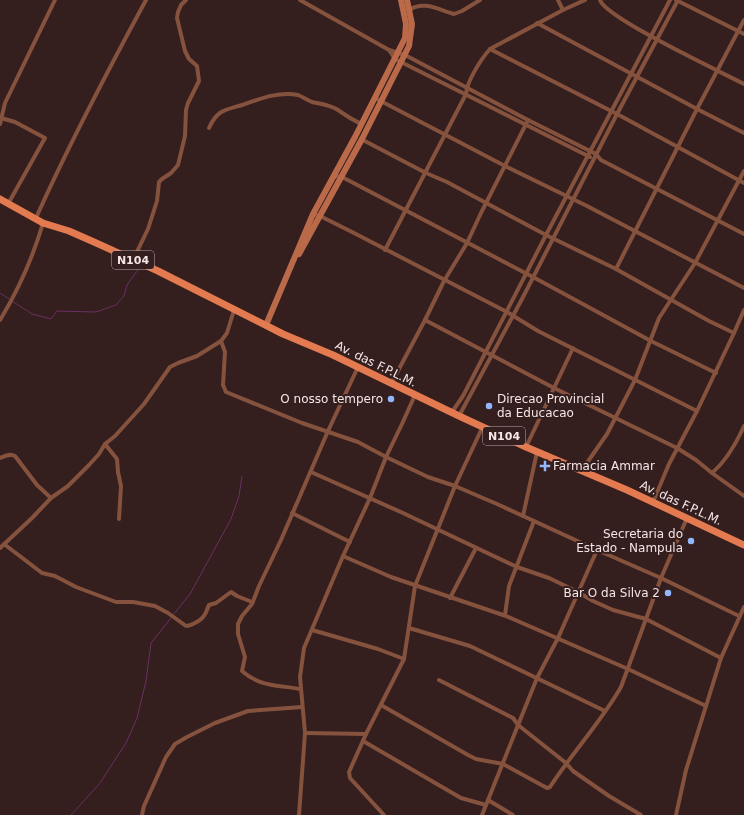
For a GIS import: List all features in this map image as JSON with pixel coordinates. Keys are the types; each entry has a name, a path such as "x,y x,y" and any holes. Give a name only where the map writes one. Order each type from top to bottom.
{"main road":[{"name":"Av. das F.P.L.M.","path":"0,199 43,223 69,231 133,260 234,310 358,367 459,416 744,544"}],"street":[{"path":"0,124 5,103 55,0"},
{"path":"36,218 52,181 103,80 146,0"},
{"path":"133,260 148,230 157,201 159,182 178,166 185,136 186,110 199,81 197,66 186,55 177,18 181,5 186,0"},
{"path":"301,0 389,50 405,55 466,87 588,156 601,160 744,234"},
{"path":"292,265 304,247 342,177 358,138 378,99 406,33 406,24 401,0"},
{"path":"266,325 313,214 334,176 358,138 362,124 402,62 410,41 412,24 407,0"},
{"path":"409,10 420,4 429,4 454,14 480,0"},
{"path":"558,0 563,10"},
{"path":"386,250 466,94 466,87 484,55 490,49 537,23 585,0"},
{"path":"600,0 607,9 657,40 744,84"},
{"path":"452,412 463,396 670,0"},
{"path":"459,416 513,316 572,199 677,0 744,34"},
{"path":"616,269 744,20"},
{"path":"537,23 744,133"},
{"path":"490,49 617,114 744,183"},
{"path":"389,50 395,59 466,94 596,154 601,160"},
{"path":"209,128 212,120 222,111 257,100 286,94 300,96 311,102 329,106 338,110 348,118 362,124"},
{"path":"378,99 505,166 635,231 744,288"},
{"path":"1,118 15,122 45,138 8,204"},
{"path":"391,384 425,320 444,280 467,243 527,122"},
{"path":"358,138 426,173 447,182 546,235 616,269 709,321 734,333"},
{"path":"582,470 604,439 616,418 635,380 659,318 695,263 744,171"},
{"path":"334,176 342,177 533,276 651,341 716,373"},
{"path":"313,214 320,216 697,411"},
{"path":"0,320 14,295 34,252 43,223"},
{"path":"0,548 51,498 68,486 89,465 99,454 105,444 115,436 144,404 170,368 178,362 197,356 221,341 227,333 234,310"},
{"path":"653,502 677,448 690,427 716,373 744,310"},
{"path":"425,320 554,388 677,448 696,460 744,496"},
{"path":"221,341 225,352 223,385 226,392 295,420 358,442 428,477 455,486 534,520 596,550 661,578 739,616"},
{"path":"526,447 573,348"},
{"path":"300,689 255,681 242,672 245,657 238,634 238,624 242,616 252,604 328,431 358,367"},
{"path":"299,815 305,733 300,677 306,643 343,556 370,498 386,457 415,395"},
{"path":"384,815 350,778 349,775 366,734 404,659 415,586 455,486 483,426"},
{"path":"712,473 729,453 744,426"},
{"path":"105,444 117,458 121,486 118,518"},
{"path":"523,516 537,452"},
{"path":"0,458 8,455 15,456 37,485 51,498"},
{"path":"311,472 438,528 517,567 549,578 613,610 646,618 721,658"},
{"path":"292,513 350,542"},
{"path":"381,705 468,756 503,764 547,788 550,787 566,763 605,712 620,687 661,578 687,518"},
{"path":"504,615 509,586 534,520"},
{"path":"4,544 42,573 55,576 76,588 116,602 133,602 155,606 168,613 187,627 204,616 209,605 216,603 231,592 252,602"},
{"path":"450,598 476,548"},
{"path":"482,815 537,678 558,638 596,550"},
{"path":"343,556 390,577 504,615 628,669 706,706"},
{"path":"676,815 686,770 721,658 744,607"},
{"path":"409,628 470,646 605,712"},
{"path":"312,630 378,649 404,659"},
{"path":"439,680 512,718 518,725 566,763 573,771 634,814 640,815"},
{"path":"142,815 144,806 166,757 175,744 215,723 248,711 302,707"},
{"path":"305,733 366,734"},
{"path":"363,741 461,798 486,805"},
{"path":"488,800 512,815"}],"waterway":[{"path":"12,301 32,314 51,319 57,311 96,312 116,305 124,296 127,285 140,267"},
{"path":"0,293 9,299"},
{"path":"173,615 190,594 231,519 239,496 242,476"},
{"path":"71,815 100,783 126,743 137,718 146,681 151,643 171,618"}],"place":[{"name":"O nosso tempero","path":"391,399"},
{"name":"Direcao Provincial da Educacao","path":"489,406"},
{"name":"Farmacia Ammar","path":"545,466"},
{"name":"Secretaria do Estado - Nampula","path":"691,541"},
{"name":"Bar O da Silva 2","path":"668,593"}]}
